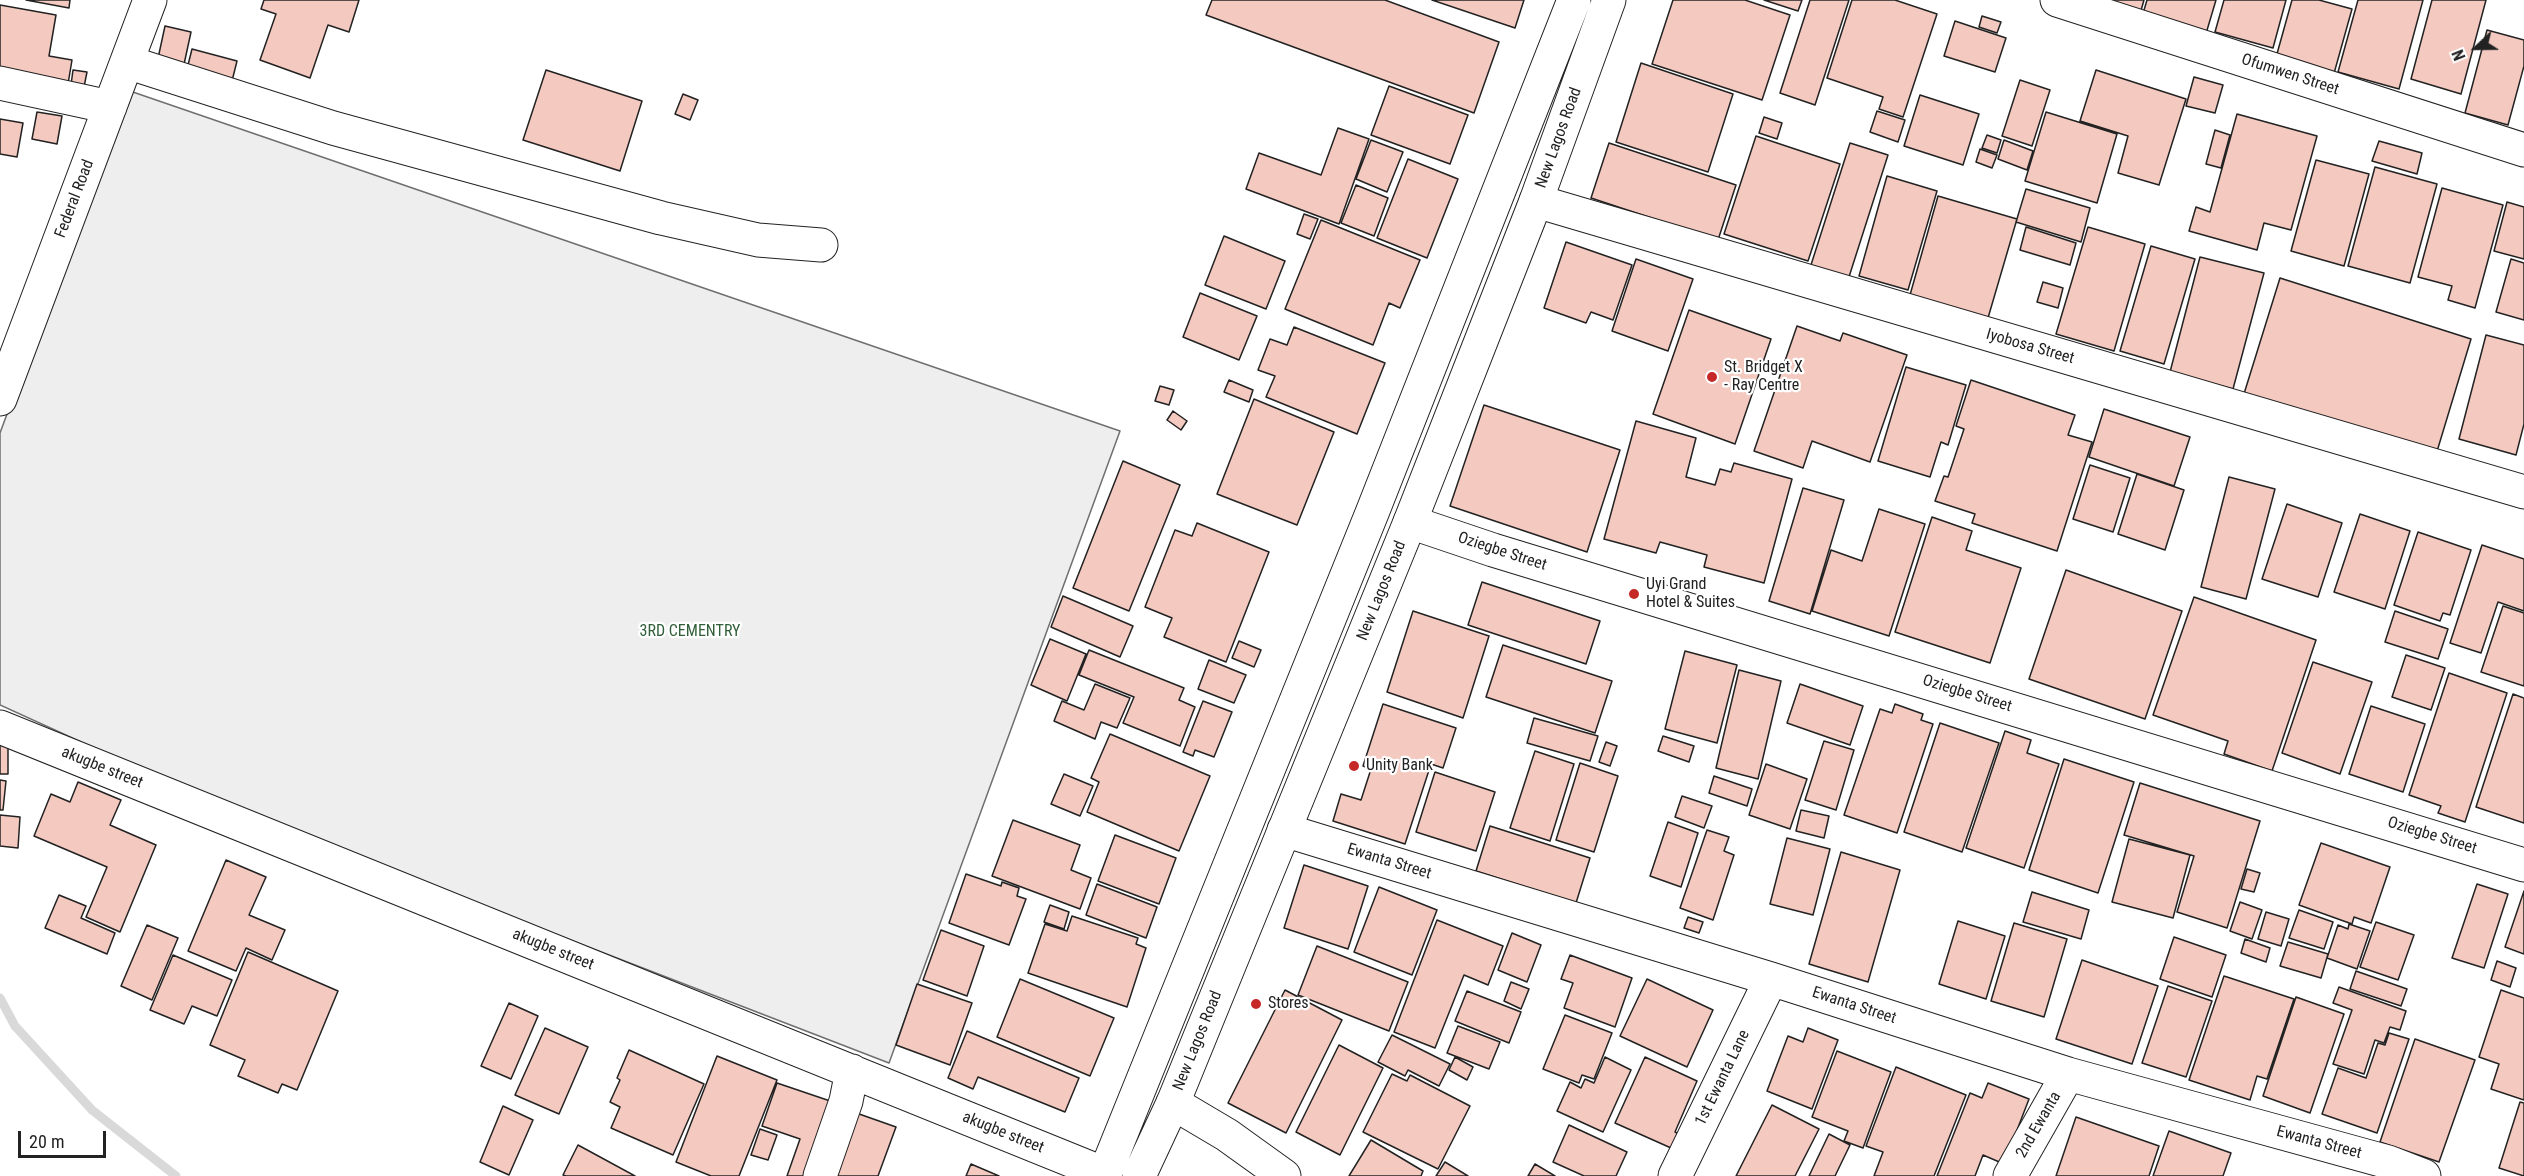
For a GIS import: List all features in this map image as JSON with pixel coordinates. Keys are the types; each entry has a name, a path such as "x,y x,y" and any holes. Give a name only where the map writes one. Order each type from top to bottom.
{"street":[{"name":"Federal Road","path":"0,399 150,0"},
{"path":"1105,1175 1372,513 1574,0"},
{"name":"New Lagos Road","path":"1139,1176 1173,1103 1410,522 1536,201 1609,0"},
{"name":"Ofumwen Street","path":"2057,0 2524,150"},
{"path":"127,62 333,128 661,218 758,240 821,245"},
{"path":"0,83 110,107"},
{"name":"Iyobosa Street","path":"1536,201 2524,492"},
{"name":"Oziegbe Street","path":"1410,522 1493,550 2524,865"},
{"name":"akugbe street","path":"0,726 1105,1175"},
{"name":"Ewanta Street","path":"1284,830 1771,979 2068,1074 2384,1169 2424,1176"},
{"name":"1st Ewanta Lane","path":"1675,1176 1771,979"},
{"path":"820,1176 846,1101 852,1071"},
{"name":"2nd Ewanta","path":"2010,1176 2068,1074"},
{"path":"1173,1103 1227,1135 1284,1176"}],"green space":[{"name":"3RD CEMENTRY","path":"127,90 1120,431 889,1063 215,803 0,705 0,433"}],"building":[{"path":"26,0 70,0 69,8"},
{"path":"264,0 359,0 349,32 328,25 310,78 260,60 276,14 261,9"},
{"path":"1212,0 1385,0 1499,42 1474,113 1206,15"},
{"path":"1432,0 1524,0 1515,28"},
{"path":"1673,0 1745,0 1790,15 1762,100 1652,64"},
{"path":"1764,0 1802,0 1798,11"},
{"path":"1810,0 1849,0 1815,105 1780,93"},
{"path":"1852,0 1895,0 1937,14 1903,117 1879,109 1883,97 1827,78"},
{"path":"2102,0 2144,0 2140,14"},
{"path":"2147,0 2216,0 2205,37 2142,17"},
{"path":"2224,0 2286,0 2273,48 2215,32"},
{"path":"2292,0 2319,0 2352,9 2333,77 2275,61"},
{"path":"2358,0 2423,0 2399,89 2338,72"},
{"path":"2432,0 2486,0 2461,94 2411,79"},
{"path":"0,5 56,15 49,56 72,60 68,84 0,72"},
{"path":"1982,16 2001,22 1997,33 1979,27"},
{"path":"1955,21 2006,38 1995,72 1944,56"},
{"path":"165,26 191,32 183,69 157,63"},
{"path":"2487,30 2524,40 2524,66 2508,125 2465,113"},
{"path":"192,49 237,61 231,85 186,73"},
{"path":"1641,63 1733,94 1708,172 1616,142"},
{"path":"73,70 87,72 84,87 71,85"},
{"path":"546,70 642,101 620,171 523,140"},
{"path":"2096,70 2186,99 2159,185 2118,173 2128,136 2080,121"},
{"path":"2194,77 2223,85 2215,113 2186,106"},
{"path":"2020,80 2050,90 2032,146 2002,136"},
{"path":"1389,86 1468,115 1450,164 1371,135"},
{"path":"683,94 698,100 690,120 675,114"},
{"path":"1920,95 1979,114 1963,165 1904,146"},
{"path":"1877,111 1905,120 1898,142 1870,132"},
{"path":"37,112 62,116 57,144 32,139"},
{"path":"2046,112 2117,134 2097,203 2025,181"},
{"path":"2237,114 2317,136 2291,230 2264,223 2257,250 2189,231 2196,207 2210,212"},
{"path":"1764,117 1782,123 1777,139 1759,133"},
{"path":"0,119 23,123 17,157 0,154"},
{"path":"1338,128 1369,139 1339,224 1246,189 1259,153 1321,175"},
{"path":"2215,130 2230,135 2221,168 2206,164"},
{"path":"1987,135 2001,140 1997,153 1982,148"},
{"path":"1756,136 1840,164 1808,261 1724,234"},
{"path":"1371,140 1403,152 1387,192 1356,179"},
{"path":"2004,140 2033,151 2027,170 1998,159"},
{"path":"2379,141 2422,153 2417,174 2372,161"},
{"path":"1609,143 1736,185 1718,240 1591,198"},
{"path":"1850,143 1888,155 1848,280 1810,268"},
{"path":"1980,149 1997,155 1992,168 1976,162"},
{"path":"1408,159 1458,179 1427,258 1377,238"},
{"path":"2316,160 2369,174 2344,266 2291,251"},
{"path":"2375,167 2437,184 2410,283 2348,266"},
{"path":"1887,176 1937,191 1908,290 1859,276"},
{"path":"1356,185 1388,198 1374,236 1341,223"},
{"path":"2442,188 2503,205 2475,308 2448,300 2452,286 2418,277"},
{"path":"2026,189 2090,208 2081,242 2016,222"},
{"path":"1938,196 2017,219 1988,318 1910,295"},
{"path":"2507,202 2524,207 2524,259 2494,251"},
{"path":"1304,214 1318,219 1310,239 1297,234"},
{"path":"1321,220 1420,260 1400,308 1389,303 1373,345 1285,309"},
{"path":"2026,227 2076,243 2070,265 2020,250"},
{"path":"2088,227 2145,244 2114,351 2056,334"},
{"path":"1224,236 1285,261 1266,309 1205,285"},
{"path":"1566,242 1632,265 1613,320 1591,312 1586,323 1544,308"},
{"path":"2151,246 2195,259 2164,364 2120,351"},
{"path":"2200,257 2264,273 2233,389 2170,372"},
{"path":"1636,259 1693,279 1668,351 1612,331"},
{"path":"2511,259 2524,263 2524,320 2496,312"},
{"path":"2280,278 2471,339 2435,458 2243,397"},
{"path":"2043,282 2063,288 2058,308 2037,302"},
{"path":"1200,293 1257,316 1239,360 1183,337"},
{"name":"St. Bridget X - Ray Centre","path":"1689,310 1771,339 1735,444 1653,414"},
{"path":"1797,326 1840,341 1843,333 1907,355 1870,462 1812,441 1803,468 1754,451"},
{"path":"1294,327 1385,363 1357,434 1266,397 1275,376 1258,370 1270,339 1287,345"},
{"path":"2486,335 2524,345 2524,424 2516,455 2459,439"},
{"path":"1906,367 1966,385 1948,445 1941,442 1930,477 1878,461"},
{"path":"1229,380 1253,390 1249,402 1224,392"},
{"path":"1971,380 2075,415 2068,435 2092,442 2057,551 1972,523 1975,514 1935,501 1944,476 1948,477 1964,429 1956,426"},
{"path":"1160,386 1174,390 1169,405 1155,401"},
{"path":"1254,399 1334,432 1297,525 1217,494"},
{"path":"1484,405 1620,450 1587,552 1450,506"},
{"path":"2104,409 2190,437 2174,486 2089,457"},
{"path":"1173,411 1187,421 1181,430 1167,420"},
{"path":"1636,421 1696,438 1686,477 1715,485 1720,469 1731,472 1734,463 1792,479 1764,583 1704,567 1707,555 1660,542 1656,553 1604,539"},
{"path":"1123,461 1180,485 1129,611 1073,588"},
{"path":"2090,465 2130,478 2113,532 2073,519"},
{"path":"2137,474 2184,490 2165,550 2118,534"},
{"path":"2229,477 2275,489 2246,599 2201,587"},
{"path":"1803,488 1844,500 1810,614 1769,601"},
{"path":"2287,504 2342,523 2318,597 2262,579"},
{"path":"1879,509 1925,524 1889,636 1812,611 1831,550 1862,561"},
{"path":"2360,514 2410,531 2385,609 2334,592"},
{"path":"1932,517 1972,531 1966,550 2021,568 1990,663 1895,632"},
{"path":"1197,523 1269,552 1226,662 1164,637 1172,618 1145,607 1175,530 1192,536"},
{"path":"2418,532 2471,550 2450,615 2443,613 2440,621 2394,605"},
{"path":"2482,545 2524,559 2524,611 2498,602 2481,653 2450,643"},
{"path":"2066,570 2182,611 2145,719 2029,679"},
{"path":"1482,582 1600,621 1586,664 1468,625"},
{"path":"1063,596 1133,626 1120,657 1051,627"},
{"path":"2194,597 2316,640 2272,771 2224,754 2228,741 2153,715"},
{"path":"2503,606 2524,613 2524,686 2481,672"},
{"path":"1413,611 1489,636 1463,718 1387,692"},
{"path":"2395,611 2448,629 2438,659 2385,642"},
{"path":"1050,639 1086,654 1067,701 1031,685"},
{"path":"1239,641 1261,650 1254,667 1232,658"},
{"path":"1503,645 1612,681 1595,733 1486,697"},
{"path":"1089,650 1184,688 1179,700 1195,707 1180,746 1123,723 1134,697 1079,675"},
{"path":"1685,651 1737,665 1717,743 1665,729"},
{"path":"2406,655 2445,668 2431,710 2392,697"},
{"path":"1209,660 1246,675 1234,703 1198,689"},
{"path":"2313,662 2372,682 2340,774 2282,753"},
{"path":"1739,670 1781,681 1758,779 1716,768"},
{"path":"2449,673 2507,693 2465,822 2438,813 2441,806 2409,795"},
{"path":"1095,684 1130,698 1117,728 1101,722 1095,739 1054,721 1062,701 1084,710"},
{"path":"1800,684 1863,706 1850,745 1787,723"},
{"path":"2513,694 2524,698 2524,823 2476,807"},
{"path":"1203,701 1232,712 1214,757 1195,750 1193,756 1183,752"},
{"path":"1383,704 1456,728 1443,768 1431,764 1405,844 1333,821 1341,794 1361,800 1371,769 1363,766"},
{"path":"1895,704 1923,714 1921,720 1933,724 1897,833 1844,815 1880,709 1892,713"},
{"path":"2371,706 2425,724 2403,792 2349,774"},
{"path":"1534,718 1598,736 1590,761 1527,743"},
{"path":"1940,723 1999,743 1962,852 1904,832"},
{"path":"2005,731 2031,740 2027,753 2059,764 2024,868 1966,848"},
{"path":"1110,734 1210,776 1179,851 1087,812 1099,782 1091,778"},
{"path":"1663,736 1694,746 1689,762 1658,751"},
{"path":"1824,741 1854,750 1836,810 1805,800"},
{"path":"1606,742 1617,746 1610,766 1599,762"},
{"path":"0,744 8,744 8,774 0,774"},
{"path":"1535,751 1574,764 1550,841 1510,828"},
{"path":"2064,759 2134,782 2098,893 2029,870"},
{"path":"1580,763 1618,776 1594,852 1556,840"},
{"path":"1766,764 1807,779 1790,829 1749,815"},
{"path":"1435,772 1495,792 1476,851 1416,832"},
{"path":"1064,774 1093,786 1080,816 1051,804"},
{"path":"1714,776 1752,789 1747,806 1709,793"},
{"path":"0,780 6,781 3,810 0,810"},
{"path":"78,782 121,800 110,825 156,845 120,932 86,917 107,867 34,836 51,794 70,802"},
{"path":"2140,783 2260,821 2227,928 2177,912 2194,856 2124,835"},
{"path":"1682,796 1712,806 1704,828 1675,817"},
{"path":"1801,810 1829,816 1824,838 1796,831"},
{"path":"0,815 20,817 18,848 0,846"},
{"path":"1013,820 1080,845 1071,870 1091,878 1080,909 992,876"},
{"path":"1668,822 1698,833 1681,887 1650,876"},
{"path":"1490,826 1590,858 1576,903 1476,871"},
{"path":"1707,830 1729,837 1724,851 1734,855 1713,920 1680,908"},
{"path":"1115,835 1176,858 1159,904 1098,881"},
{"path":"1787,838 1830,849 1813,915 1770,904"},
{"path":"2129,839 2190,855 2173,918 2112,902"},
{"path":"2321,843 2390,867 2371,923 2354,917 2352,924 2299,905"},
{"path":"1841,852 1900,870 1868,982 1809,964"},
{"path":"226,860 266,877 249,915 285,930 272,960 246,948 236,971 188,951"},
{"path":"1304,865 1368,886 1348,949 1284,928"},
{"path":"2247,869 2260,873 2254,892 2241,889"},
{"path":"966,874 1001,886 1002,882 1019,888 1017,896 1026,899 1009,945 949,923"},
{"path":"1097,884 1157,907 1146,938 1086,915"},
{"path":"2477,884 2508,894 2484,968 2452,958"},
{"path":"1379,887 1437,910 1412,975 1354,952"},
{"path":"2524,891 2524,954 2505,947"},
{"path":"2032,892 2089,910 2081,939 2023,922"},
{"path":"59,895 86,906 81,918 115,933 107,954 45,928"},
{"path":"2240,902 2262,910 2252,939 2230,931"},
{"path":"1050,905 1069,912 1064,929 1044,922"},
{"path":"2299,910 2333,922 2324,949 2289,938"},
{"path":"2266,912 2289,919 2281,946 2258,939"},
{"path":"1072,916 1138,938 1136,944 1146,948 1127,1007 1028,973 1045,924 1067,931"},
{"path":"1688,917 1703,922 1699,933 1684,928"},
{"path":"1437,920 1503,946 1488,985 1464,975 1435,1048 1394,1032"},
{"path":"1958,921 2005,936 1986,999 1939,984"},
{"path":"2376,922 2414,935 2398,980 2360,967"},
{"path":"2014,923 2067,939 2044,1017 1991,1001"},
{"path":"2349,924 2370,931 2357,969 2327,958 2338,925 2348,929"},
{"path":"147,925 178,938 152,1000 121,986"},
{"path":"941,930 984,946 967,996 923,980"},
{"path":"1512,933 1541,945 1527,982 1498,970"},
{"path":"2174,937 2226,955 2212,997 2160,979"},
{"path":"2245,939 2270,948 2266,962 2241,953"},
{"path":"2288,942 2328,954 2321,978 2280,966"},
{"path":"1317,946 1408,982 1389,1031 1298,995"},
{"path":"248,952 338,991 297,1090 282,1084 278,1093 238,1076 245,1060 210,1045"},
{"path":"173,955 232,980 217,1016 192,1006 184,1024 150,1010"},
{"path":"1570,955 1632,978 1615,1027 1564,1008 1573,983 1561,979"},
{"path":"2082,960 2158,986 2132,1064 2056,1039"},
{"path":"2497,961 2516,968 2510,987 2491,980"},
{"path":"2356,971 2407,989 2401,1006 2350,989"},
{"path":"2224,976 2294,999 2267,1079 2257,1076 2250,1100 2189,1080"},
{"path":"1020,979 1114,1018 1090,1076 997,1037"},
{"path":"1647,979 1713,1010 1687,1067 1620,1036"},
{"path":"1511,982 1529,989 1521,1009 1504,1001"},
{"path":"917,984 972,1003 950,1065 896,1045"},
{"path":"2168,986 2212,1001 2186,1077 2142,1063"},
{"path":"2339,987 2406,1011 2400,1030 2390,1027 2384,1043 2375,1040 2364,1074 2333,1064 2352,1010 2333,1003"},
{"path":"1285,990 1342,1020 1286,1133 1228,1103"},
{"path":"2501,990 2524,998 2524,1100 2491,1089 2499,1064 2479,1057"},
{"path":"1467,991 1521,1012 1509,1043 1455,1021"},
{"path":"2296,997 2344,1014 2310,1113 2263,1096"},
{"path":"509,1003 538,1016 511,1079 481,1066"},
{"path":"1565,1015 1612,1033 1594,1079 1582,1075 1579,1083 1543,1069"},
{"path":"1458,1026 1500,1042 1489,1069 1447,1053"},
{"path":"545,1028 588,1047 559,1114 515,1095"},
{"path":"1808,1028 1838,1040 1812,1109 1767,1091 1788,1036 1803,1042"},
{"path":"967,1031 1079,1078 1065,1112 978,1077 973,1089 948,1078"},
{"path":"2389,1033 2409,1039 2377,1133 2322,1114 2338,1068 2366,1078 2378,1043 2385,1045"},
{"path":"1392,1035 1450,1064 1439,1086 1408,1070 1405,1076 1378,1062"},
{"path":"2415,1039 2475,1060 2439,1162 2380,1142"},
{"path":"1339,1045 1383,1068 1340,1155 1296,1132"},
{"path":"629,1050 704,1084 673,1155 611,1128 620,1107 610,1102 620,1080 617,1078"},
{"path":"1837,1051 1891,1072 1863,1148 1844,1141 1848,1131 1812,1117"},
{"path":"717,1056 777,1080 739,1176 711,1176 676,1162"},
{"path":"1455,1057 1473,1067 1467,1080 1449,1070"},
{"path":"1605,1057 1631,1070 1603,1132 1557,1111 1570,1082 1581,1088 1585,1079 1594,1083"},
{"path":"1645,1057 1697,1081 1675,1132 1686,1137 1680,1152 1615,1123"},
{"path":"1896,1067 1966,1095 1934,1176 1874,1176 1883,1152 1866,1146"},
{"path":"1392,1074 1407,1081 1410,1075 1470,1106 1438,1169 1363,1132"},
{"path":"777,1083 842,1105 817,1176 787,1176 800,1139 762,1126"},
{"path":"1988,1083 2029,1099 2004,1164 1983,1155 1975,1176 1937,1176 1970,1093 1982,1098"},
{"path":"2520,1102 2524,1103 2524,1176 2499,1168"},
{"path":"1772,1105 1819,1129 1795,1176 1736,1176"},
{"path":"503,1106 533,1120 509,1175 480,1162"},
{"path":"845,1109 896,1127 878,1176 821,1176"},
{"path":"2076,1117 2159,1146 2149,1176 2056,1176"},
{"path":"1569,1125 1627,1152 1616,1176 1584,1176 1553,1162"},
{"path":"760,1129 777,1135 768,1160 751,1155"},
{"path":"2169,1131 2231,1153 2223,1176 2153,1176"},
{"path":"1829,1134 1850,1145 1835,1176 1809,1176"},
{"path":"1371,1140 1423,1171 1421,1176 1349,1176"},
{"path":"578,1145 635,1176 563,1175"},
{"path":"1445,1162 1468,1176 1436,1176"},
{"path":"971,1164 999,1176 966,1176"},
{"path":"1535,1164 1555,1176 1528,1176"}],"waterway":[{"path":"0,998 15,1026 92,1110 176,1176"}],"place":[{"name":"St. Bridget X - Ray Centre","path":"1712,377"},
{"name":"Uyi Grand Hotel & Suites","path":"1634,594"},
{"name":"Unity Bank","path":"1354,766"},
{"name":"Stores","path":"1256,1004"}]}
